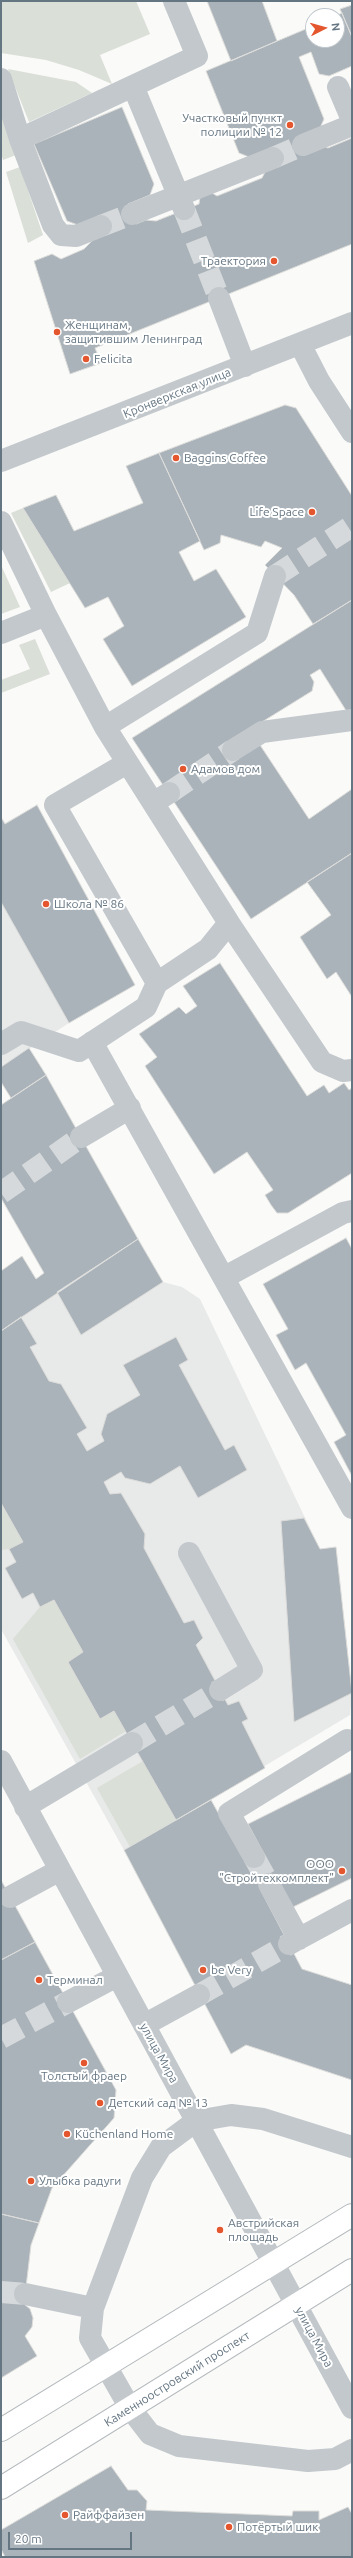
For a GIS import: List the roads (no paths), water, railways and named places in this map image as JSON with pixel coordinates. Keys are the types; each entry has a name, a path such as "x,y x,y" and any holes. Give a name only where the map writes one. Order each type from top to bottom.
{"main road":[{"path":"1,2430 352,2215"},
{"name":"Каменноостровский проспект","path":"1,2488 352,2270"}],"street":[{"path":"20,139 197,56 174,1"},
{"path":"1,79 20,139 53,226 61,235 76,236 101,226"},
{"path":"132,86 181,202"},
{"path":"338,87 352,120"},
{"path":"303,145 352,125"},
{"path":"132,214 181,202 272,158"},
{"path":"219,298 245,366"},
{"name":"Кронверкская улица","path":"1,461 352,323"},
{"path":"300,344 319,381 352,432"},
{"path":"1,522 46,615 105,727 127,763 161,798 229,923 322,1062 343,1071 352,1070"},
{"path":"105,727 257,633 275,576"},
{"path":"1,633 46,615"},
{"path":"233,750 262,732 352,720"},
{"path":"127,763 55,805 157,983"},
{"path":"1,1044 21,1032 79,1051 146,1007 157,983 208,949 229,923"},
{"path":"92,1042 225,1277 352,1508"},
{"path":"81,1137 130,1108"},
{"path":"225,1277 342,1213 352,1211"},
{"path":"189,1553 252,1670 220,1690"},
{"path":"254,1857 229,1813 346,1740"},
{"path":"25,1807 132,1743"},
{"name":"улица Мира","path":"1,1761 352,2408"},
{"path":"10,1896 60,1870"},
{"path":"269,1884 294,1942 352,1910"},
{"path":"68,2002 117,1976"},
{"path":"144,2026 199,1995"},
{"path":"352,2147 263,2119 230,2115 196,2121 161,2147 142,2178 93,2308 90,2338 105,2367 130,2408 150,2434 179,2446 308,2461 335,2459 352,2450"},
{"path":"25,2294 93,2308"}],"tunnel":[{"path":"273,158 303,145"},
{"path":"184,209 219,298"},
{"path":"101,226 132,214"},
{"path":"275,576 352,526"},
{"path":"169,793 233,750"},
{"path":"1,1193 81,1137"},
{"path":"132,1743 220,1690"},
{"path":"254,1857 269,1884"},
{"path":"199,1995 289,1944"},
{"path":"1,2038 68,2002"},
{"path":"1,2292 25,2294"}],"place":[{"name":"Участковый пункт полиции № 12","path":"290,125"},
{"name":"Траектория","path":"274,261"},
{"name":"Женщинам, защитившим Ленинград","path":"57,332"},
{"name":"Felicita","path":"86,359"},
{"name":"Baggins Coffee","path":"176,458"},
{"name":"Life Space","path":"312,512"},
{"name":"Адамов дом","path":"183,769"},
{"name":"Школа № 86","path":"46,904"},
{"name":"ООО \"Стройтехкомплект\"","path":"342,1871"},
{"name":"be Very","path":"203,1970"},
{"name":"Терминал","path":"39,1980"},
{"name":"Толстый фраер","path":"84,2063"},
{"name":"Детский сад № 13","path":"100,2103"},
{"name":"Küchenland Home","path":"67,2134"},
{"name":"Улыбка радуги","path":"31,2181"},
{"name":"Австрийская площадь","path":"220,2230"},
{"name":"Райффайзен","path":"65,2515"},
{"name":"Потёртый шик","path":"229,2527"}]}
